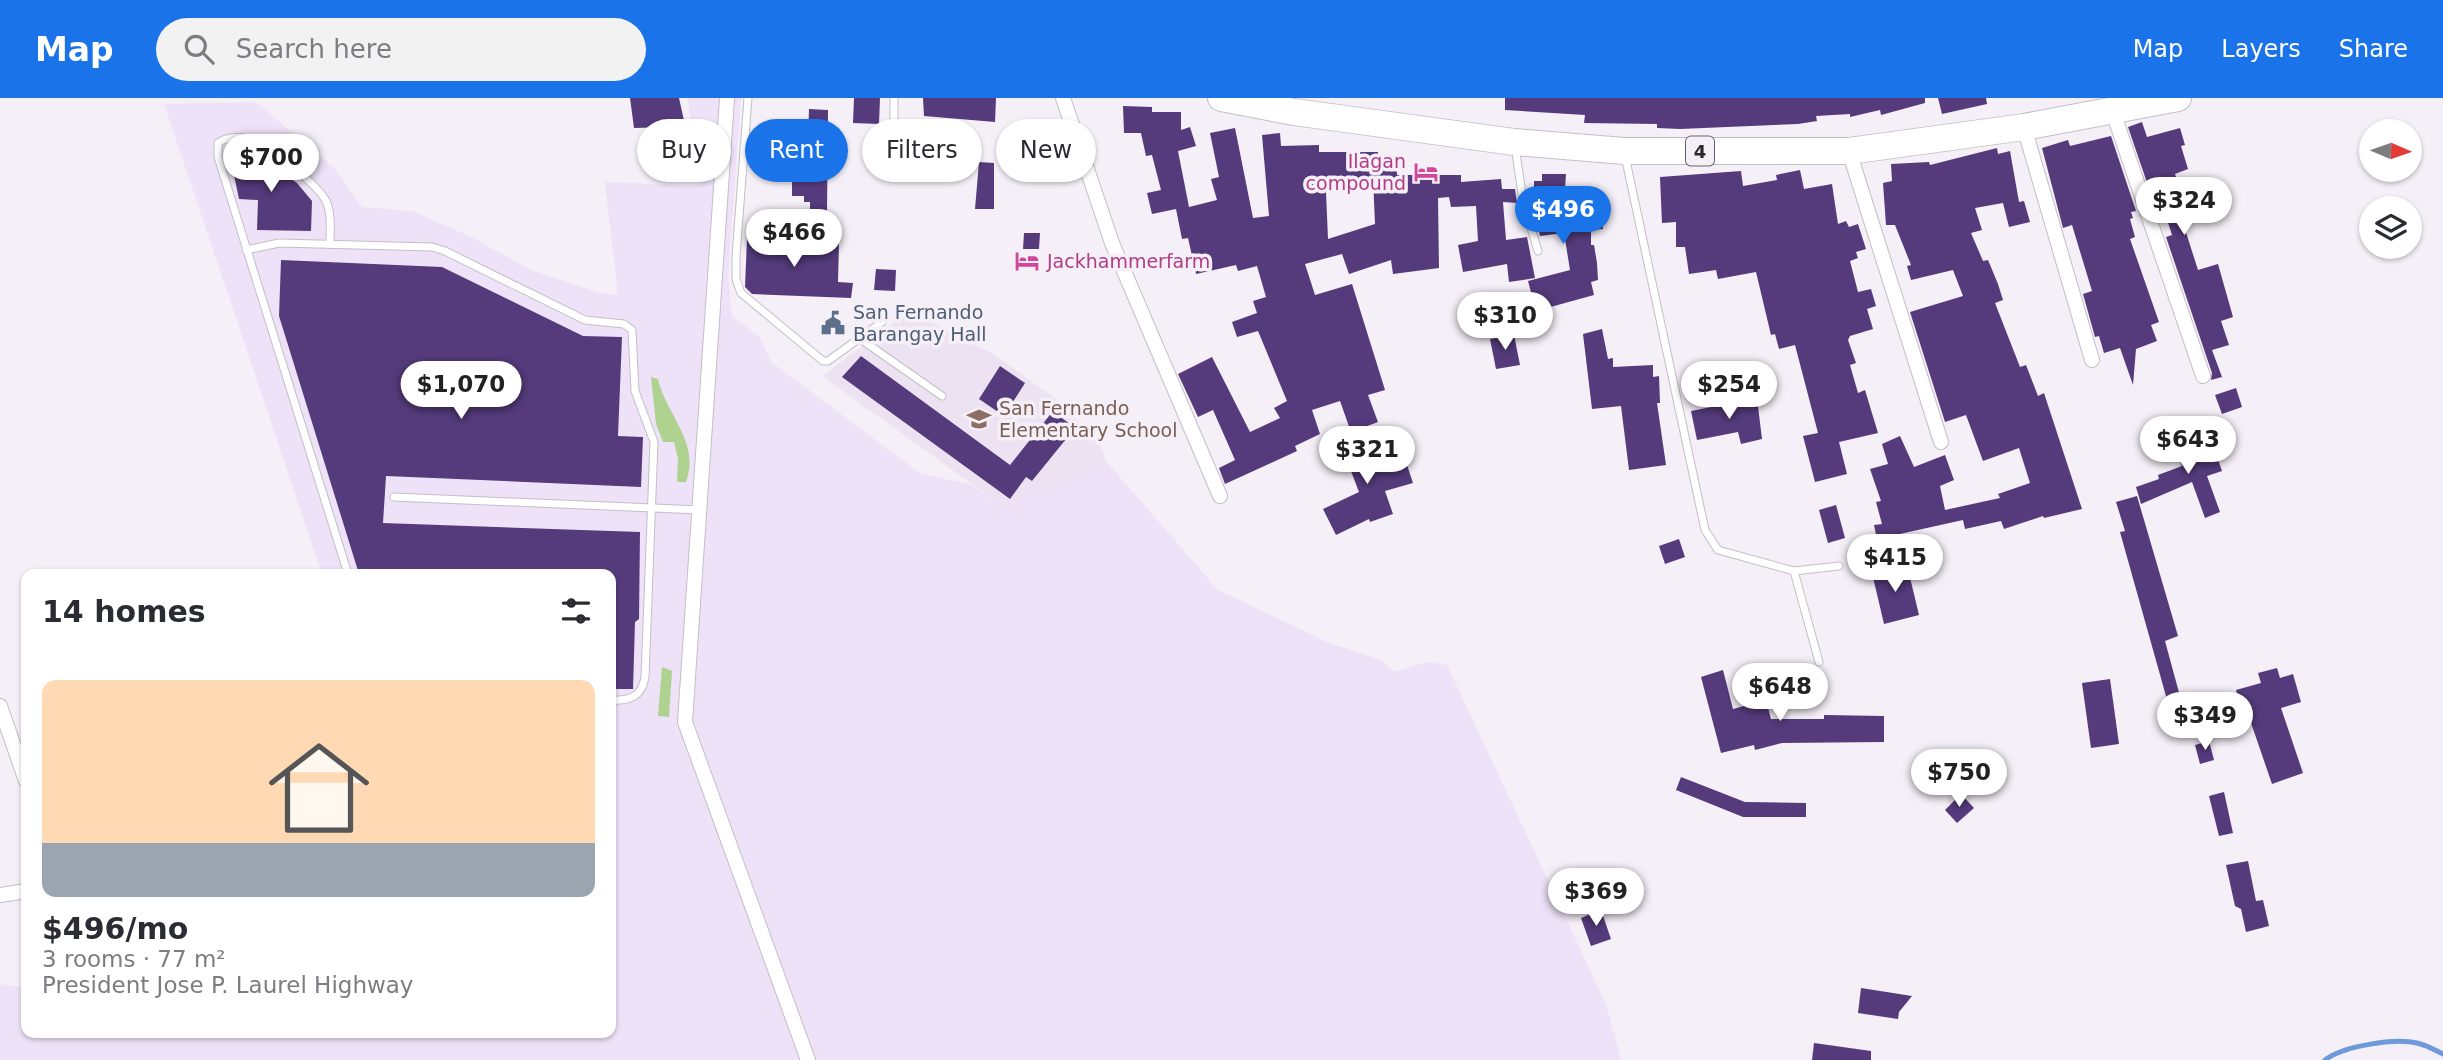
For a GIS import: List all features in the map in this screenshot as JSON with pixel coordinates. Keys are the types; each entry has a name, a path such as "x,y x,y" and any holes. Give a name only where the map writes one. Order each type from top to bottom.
{"highway":[{"name":"4","path":"1221,98 1294,112 1514,142 1624,151 1849,151 2024,127 2178,98"}],"street":[{"path":"727,98 686,727 808,1060"},
{"path":"1063,98 1112,243 1220,496"},
{"path":"2113,112 2203,376"},
{"path":"2024,127 2092,360"},
{"path":"1849,151 1941,442"},
{"path":"0,706 21,767"},
{"path":"0,895 21,892"}],"lane":[{"path":"748,98 736,256 737,286 745,299 823,361 828,361 882,322"},
{"path":"894,98 894,119"},
{"path":"330,244 330,215 319,190 257,142 226,139 218,143 218,157 246,250 346,569"},
{"path":"1514,142 1523,201 1538,251"},
{"path":"1624,151 1705,530 1718,550 1794,572 1839,566"},
{"path":"246,250 279,243 438,248 585,320 629,326 635,340 635,391 654,442 652,508 644,684 639,694 631,699 616,700"},
{"path":"859,338 942,396"},
{"path":"394,497 700,510"},
{"path":"1794,572 1819,662"}],"shaded area":[{"path":"688,98 741,98 728,276 732,316 760,337 771,362 921,474 970,484 1004,507 1106,461 1218,590 1329,643 1382,660 1393,672 1427,662 1447,665 1606,1004 1621,1060 0,1060 0,984 21,987 21,1038 616,1038 616,569 320,569 164,104 256,102 335,169 362,207 412,211 471,237 533,271 597,292 618,295 605,182 699,186 698,182 731,182 731,119 691,119"},
{"name":"San Fernando Elementary School","path":"907,313 925,319 995,355 1053,397 1099,441 1106,461 1004,507 822,376"}],"green space":[{"path":"651,377 658,379 686,441 689,468 686,482 677,482 678,459 674,442 663,442 656,424"},
{"path":"662,667 672,671 669,717 658,716"}],"building":[{"path":"630,98 679,98 684,119 637,119 637,128 634,128"},
{"path":"854,98 880,98 879,119 862,119 862,123 853,123"},
{"path":"923,98 996,98 995,122 924,116"},
{"path":"1505,98 1925,98 1925,103 1881,115 1880,110 1850,117 1850,114 1816,116 1817,121 1798,124 1680,129 1657,128 1657,124 1584,123 1585,115 1505,110"},
{"path":"1938,98 1986,98 1987,104 1942,114"},
{"path":"1123,106 1152,107 1152,112 1181,112 1181,130 1190,127 1196,146 1178,151 1189,207 1217,200 1211,179 1219,177 1210,133 1235,128 1253,218 1269,216 1262,135 1280,133 1281,146 1319,145 1319,152 1378,152 1378,159 1397,159 1397,175 1461,175 1461,182 1501,179 1502,189 1515,189 1517,203 1503,202 1506,240 1527,237 1535,278 1509,282 1507,264 1463,272 1458,245 1478,241 1476,206 1451,207 1449,197 1438,198 1439,268 1393,274 1391,260 1349,274 1342,254 1305,264 1315,295 1352,284 1385,390 1368,395 1378,422 1351,432 1340,401 1312,410 1320,434 1295,446 1297,451 1225,484 1219,468 1235,460 1213,410 1198,417 1178,374 1212,357 1250,432 1280,418 1274,408 1287,401 1258,331 1237,337 1232,322 1257,313 1253,301 1266,297 1257,266 1238,271 1236,265 1196,274 1188,238 1182,239 1176,209 1152,214 1147,193 1161,190 1152,155 1146,156 1141,133 1124,133","holes":["1373,178 1375,224 1328,239 1326,192 1345,192 1345,179"]},
{"path":"809,109 828,110 828,119 809,119"},
{"path":"2142,122 2147,137 2180,128 2185,145 2181,146 2188,169 2175,174 2190,220 2183,223 2198,270 2218,264 2233,317 2221,321 2229,345 2212,350 2222,377 2211,380 2212,373 2166,237 2172,235 2162,204 2155,206 2128,127"},
{"path":"2111,136 2136,211 2131,212 2135,237 2130,239 2159,322 2151,325 2157,341 2136,349 2133,385 2120,348 2104,353 2099,336 2095,337 2083,294 2092,291 2072,225 2063,228 2042,148 2068,140 2070,146"},
{"path":"1997,148 1998,154 2010,151 2019,202 2024,201 2030,222 2009,227 2003,203 1975,208 1982,230 1971,233 1983,261 1988,260 1998,284 2003,300 1995,303 2020,367 2026,365 2038,396 2044,393 2082,509 2044,518 2043,516 2004,529 2001,521 1965,529 1963,520 1877,539 1874,525 1882,524 1876,502 1881,501 1870,469 1888,464 1882,444 1900,436 1914,467 1945,455 1954,480 1940,486 1945,510 2000,498 1998,494 2030,483 2019,448 1983,461 1966,415 1945,422 1910,312 1963,296 1953,270 1911,280 1907,266 1911,265 1895,225 1886,225 1883,183 1892,181 1891,164 1929,162 1930,165"},
{"path":"229,151 250,151 297,183 312,201 311,231 257,230 258,200 239,199"},
{"path":"982,162 994,163 994,209 975,209 977,182 982,182"},
{"path":"1800,170 1804,189 1832,184 1838,224 1846,221 1849,227 1858,224 1866,249 1856,252 1858,258 1850,261 1858,292 1871,289 1876,306 1867,309 1873,329 1850,336 1848,340 1856,363 1850,365 1858,393 1865,390 1878,433 1839,442 1847,474 1815,482 1803,436 1818,433 1795,345 1779,349 1775,334 1771,335 1756,272 1718,279 1716,270 1689,274 1685,247 1676,247 1676,222 1662,223 1660,177 1741,171 1743,186 1777,180 1776,175"},
{"path":"1542,174 1566,174 1563,220 1602,218 1603,229 1591,230 1598,280 1591,282 1594,295 1536,311 1528,281 1570,270 1564,233 1540,236 1534,204 1529,200 1528,190 1534,190 1534,181 1542,181"},
{"path":"792,182 827,182 827,212 810,212 810,202 804,202 804,196 792,196"},
{"path":"1024,233 1040,233 1039,249 1023,249"},
{"path":"747,239 839,243 838,282 853,283 851,298 752,294 745,287"},
{"path":"281,260 442,267 583,336 622,337 618,436 643,437 641,487 386,476 383,523 640,532 639,619 635,622 633,689 616,689 616,569 357,569 279,316"},
{"path":"876,269 896,270 895,291 874,290"},
{"path":"1602,329 1608,359 1613,358 1613,367 1653,365 1653,377 1659,376 1660,403 1657,403 1666,465 1629,470 1621,406 1592,409 1583,334"},
{"path":"1514,335 1520,365 1496,369 1490,339"},
{"path":"861,356 1010,465 1053,411 1075,428 1032,481 1026,477 1010,499 842,377"},
{"path":"1000,366 1025,383 1004,416 979,399"},
{"path":"2236,388 2242,407 2222,414 2215,395"},
{"path":"1757,398 1762,439 1741,444 1738,432 1697,440 1691,411"},
{"path":"2202,431 2211,456 2216,454 2222,471 2207,476 2220,512 2205,518 2192,482 2141,504 2136,487 2159,479 2158,475 2182,466 2180,461 2186,459 2183,451 2190,449 2186,437"},
{"path":"1361,432 1372,463 1403,453 1413,483 1385,491 1393,514 1370,522 1369,519 1336,535 1323,509 1359,492 1339,440"},
{"path":"2137,496 2178,636 2165,641 2184,711 2171,714 2120,532 2125,531 2116,502"},
{"path":"1836,505 1845,538 1828,543 1819,510"},
{"path":"1679,539 1685,557 1665,564 1659,546"},
{"path":"1907,565 1919,615 1884,624 1872,573"},
{"path":"2277,668 2280,678 2293,674 2301,702 2281,708 2303,773 2272,784 2249,717 2244,718 2236,690 2261,683 2258,673"},
{"path":"1723,670 1733,709 1766,700 1771,719 1824,719 1824,715 1884,716 1884,742 1782,743 1755,750 1754,745 1721,753 1701,677"},
{"path":"2110,679 2119,744 2091,748 2082,683"},
{"path":"2204,696 2209,715 2191,720 2186,701"},
{"path":"2209,741 2214,760 2200,764 2195,745"},
{"path":"1938,762 1963,764 1962,785 1936,782"},
{"path":"1681,777 1745,802 1806,803 1806,817 1743,817 1676,790"},
{"path":"2224,792 2233,833 2219,836 2209,796"},
{"path":"1961,794 1974,808 1957,823 1945,810"},
{"path":"2248,861 2256,901 2263,900 2269,926 2246,932 2241,909 2235,906 2226,865"},
{"path":"1601,910 1611,939 1591,946 1581,918"},
{"path":"1861,988 1912,996 1899,1012 1898,1019 1858,1013"},
{"path":"1814,1043 1871,1051 1871,1060 1812,1060"}],"waterway":[{"path":"2325,1060 2356,1047 2395,1042 2417,1043 2443,1054"}],"place":[{"name":"Ilagan compound","path":"1426,172"},
{"name":"Jackhammerfarm","path":"1027,261"},
{"name":"San Fernando Barangay Hall","path":"833,323"},
{"name":"San Fernando Elementary School","path":"979,419"}]}
